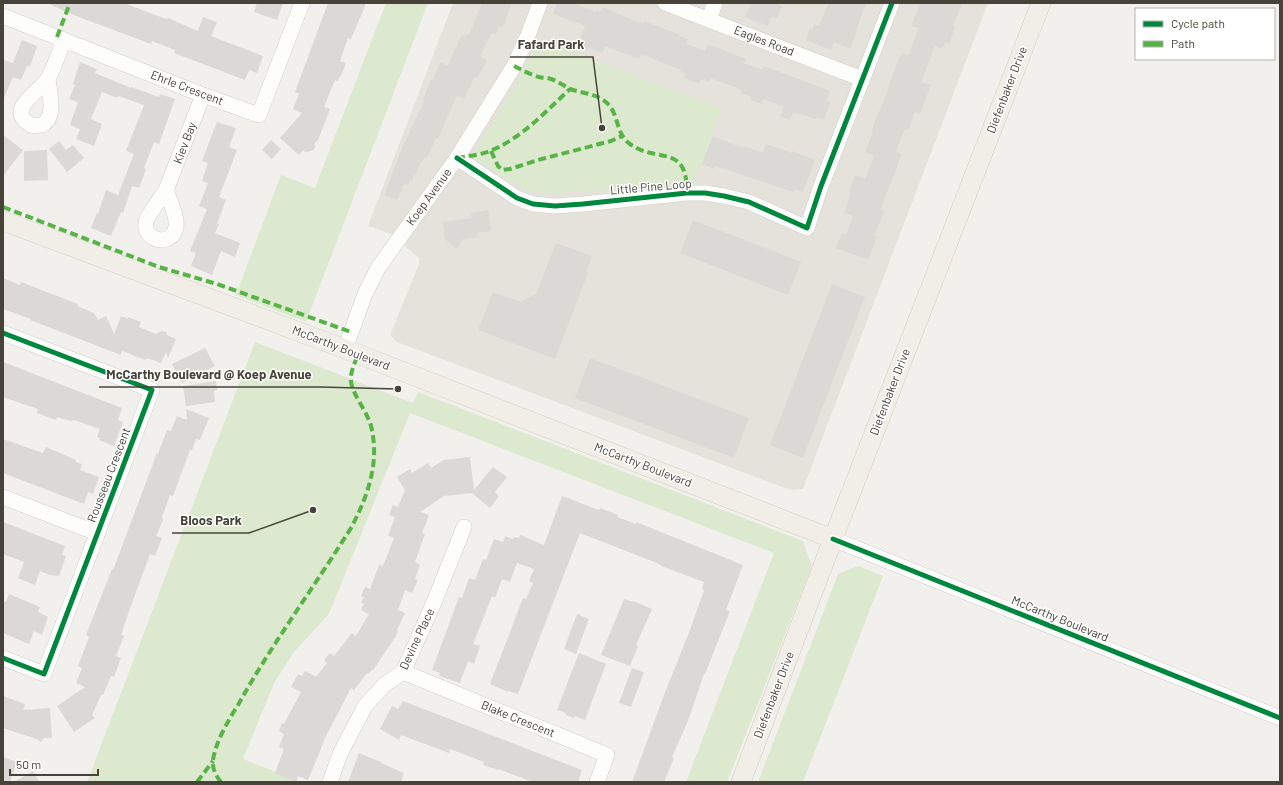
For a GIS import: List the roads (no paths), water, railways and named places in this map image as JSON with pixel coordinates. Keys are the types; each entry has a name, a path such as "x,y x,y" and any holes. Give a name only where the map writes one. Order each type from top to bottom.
{"main road":[{"name":"Diefenbaker Drive","path":"741,782 833,539 1041,3"},
{"name":"McCarthy Boulevard","path":"3,221 345,349 833,539"}],"street":[{"name":"Ehrle Crescent","path":"3,16 203,95 259,115 302,3"},
{"name":"Koep Avenue","path":"345,349 365,294 378,268 457,158 514,66 527,38 540,3"},
{"name":"Eagles Road","path":"665,3 862,79"},
{"path":"709,19 715,3"},
{"name":"Little Pine Loop","path":"457,158 517,198 533,204 555,206 687,193 705,193 749,202 807,228 821,186 892,3"},
{"path":"48,79 64,40"},
{"name":"Kiev Bay","path":"166,190 203,95"},
{"name":"Rousseau Crescent","path":"3,333 152,390 44,674 3,658"},
{"path":"3,498 97,533"},
{"name":"Devine Place","path":"330,782 340,754 366,706 384,685 403,672 435,600 464,527"},
{"name":"McCarthy Boulevard","path":"833,539 1280,718"},
{"name":"Blake Crescent","path":"403,672 607,755 597,782"}],"place":[{"name":"Fafard Park","path":"602,128"},
{"name":"McCarthy Boulevard @ Koep Avenue","path":"398,389"},
{"name":"Bloos Park","path":"313,510"}]}
